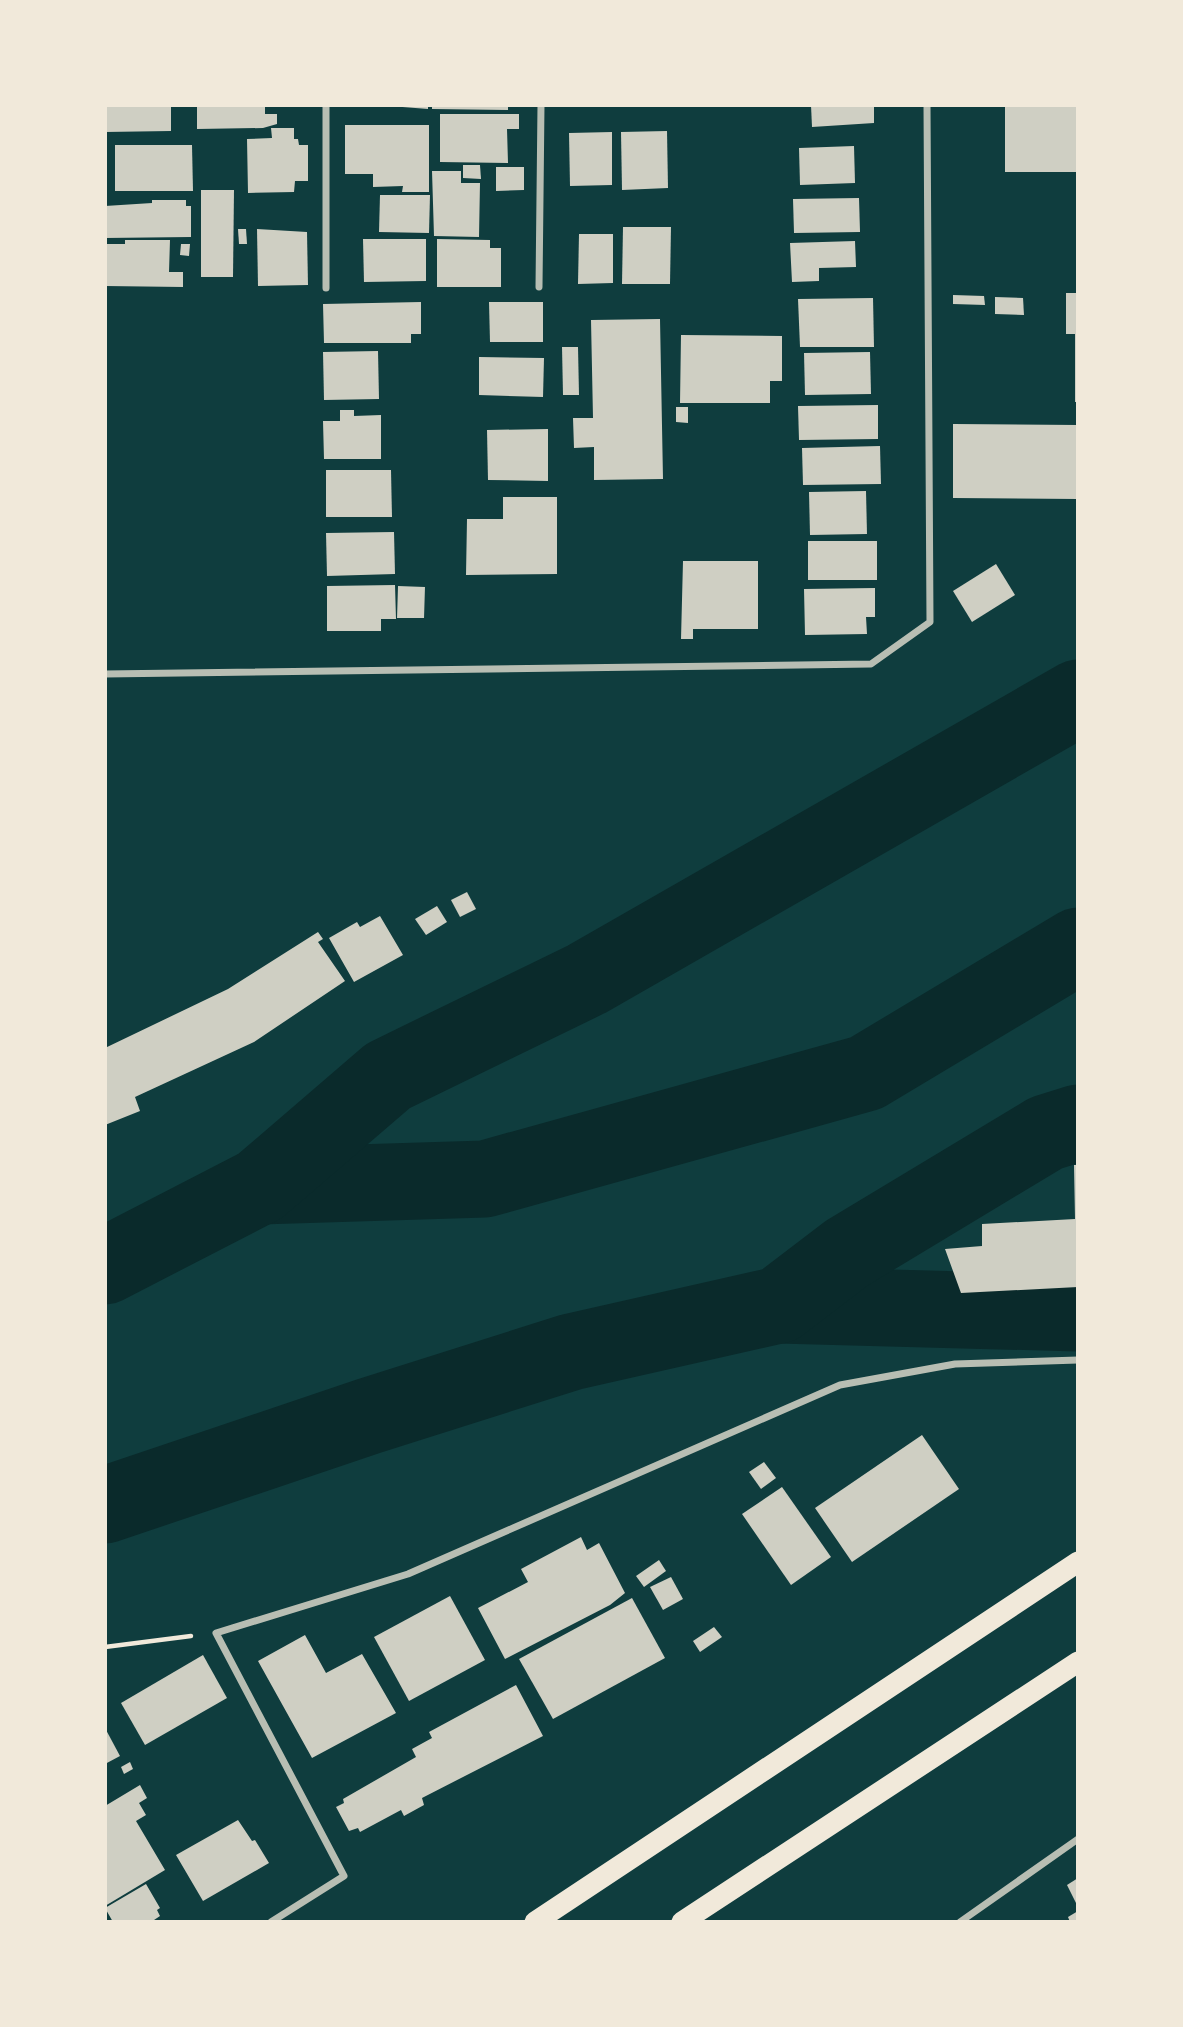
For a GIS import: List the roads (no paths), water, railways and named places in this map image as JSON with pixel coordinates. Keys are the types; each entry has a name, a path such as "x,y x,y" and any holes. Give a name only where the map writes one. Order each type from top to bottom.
{"highway":[{"path":"535,1922 945,1653 1078,1562"},
{"path":"682,1922 1078,1662"}],"street":[{"path":"327,105 327,288"},
{"path":"539,287 541,105"},
{"path":"105,674 871,664 930,622 927,105"},
{"path":"271,1922 344,1876 216,1633 408,1574 840,1385 955,1364 1078,1360"},
{"path":"960,1922 1078,1839"}],"waterway":[{"path":"105,1266 260,1186 388,1076 587,979 1078,698"},
{"path":"260,1186 485,1179 866,1073 1078,946"},
{"path":"105,1505 369,1416 571,1352 779,1305 847,1253 1046,1133 1078,1123"},
{"path":"779,1305 1078,1313"}]}
